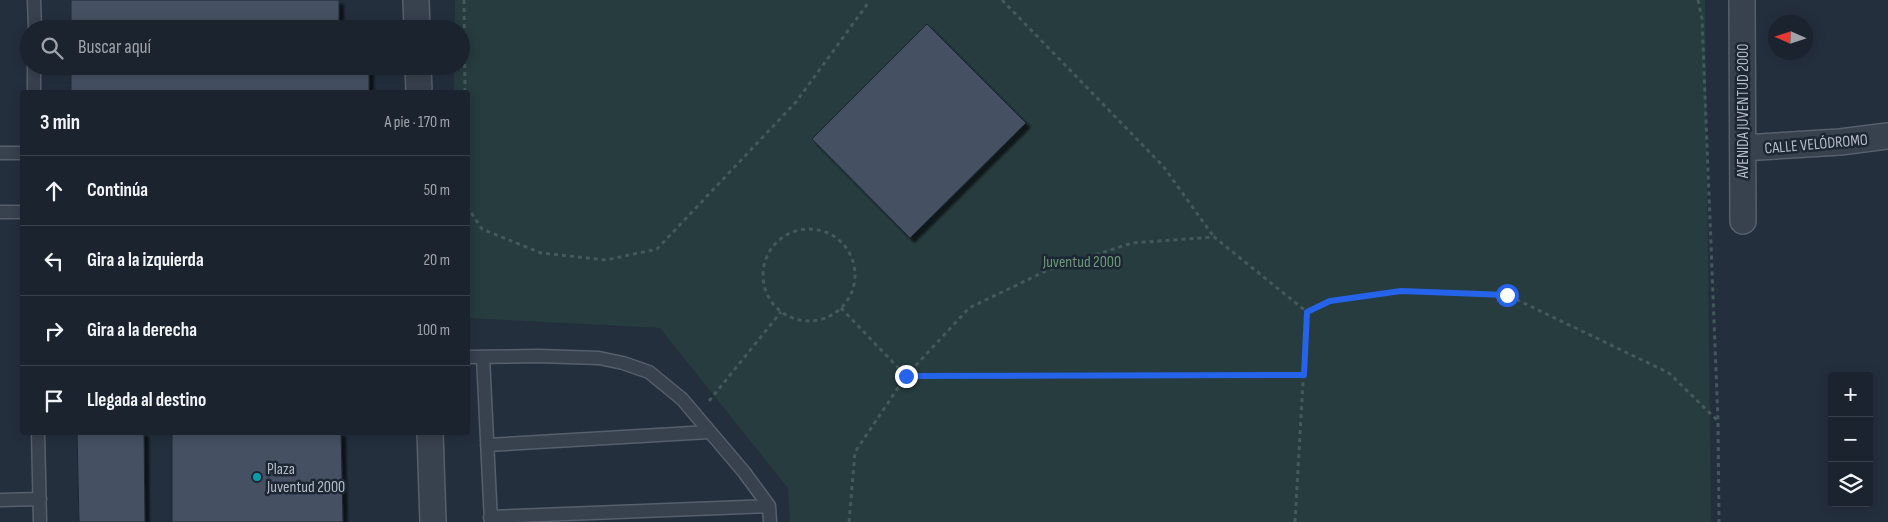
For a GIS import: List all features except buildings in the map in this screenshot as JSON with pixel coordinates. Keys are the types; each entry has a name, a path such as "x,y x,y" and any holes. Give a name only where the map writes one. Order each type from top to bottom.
{"street":[{"path":"416,0 417,20"},
{"name":"AVENIDA JUVENTUD 2000","path":"1742,0 1743,222"},
{"path":"418,75 419,90"},
{"name":"CALLE VELÓDROMO","path":"1743,148 1840,142 1888,136"},
{"path":"430,435 433,522"}],"lane":[{"path":"34,0 35,20"},
{"path":"34,75 34,90"},
{"path":"0,153 20,153"},
{"path":"0,212 20,212"},
{"path":"470,358 538,356 599,358 623,363 649,372 682,399 744,472 769,506 770,522"},
{"path":"483,357 490,519 769,506"},
{"path":"487,445 709,432"},
{"path":"38,435 40,522"},
{"path":"0,500 40,499"}],"path":[{"path":"464,0 464,20"},
{"path":"470,211 482,230 542,253 606,260 657,249 796,102 866,6 868,0"},
{"path":"1002,0 1163,166 1214,237 1307,312"},
{"path":"1698,0 1702,19 1718,421 1719,522"},
{"path":"466,75 466,90"},
{"path":"813,229 837,238 846,248 852,259 855,272 851,292 841,308 831,316 805,322 792,319 772,303 765,291 763,278 764,265 768,253 776,242 787,234 799,230 813,229"},
{"path":"849,522 855,452 906,376 969,308 1048,270 1132,243 1214,237"},
{"path":"1307,312 1330,301 1401,291 1507,295 1670,373 1718,421"},
{"path":"841,308 906,376 1304,375"},
{"path":"697,417 781,312"},
{"path":"1295,522 1307,312"}],"green space":[{"name":"Juventud 2000","path":"455,0 1705,0 1711,522 790,522 788,488 660,328 470,318 470,90 454,90 454,75 470,75 470,20 455,20"}],"place":[{"name":"Plaza Juventud 2000","path":"257,477"}],"route":[{"path":"906,376 1304,375 1307,312 1330,301 1401,291 1507,295"}]}
